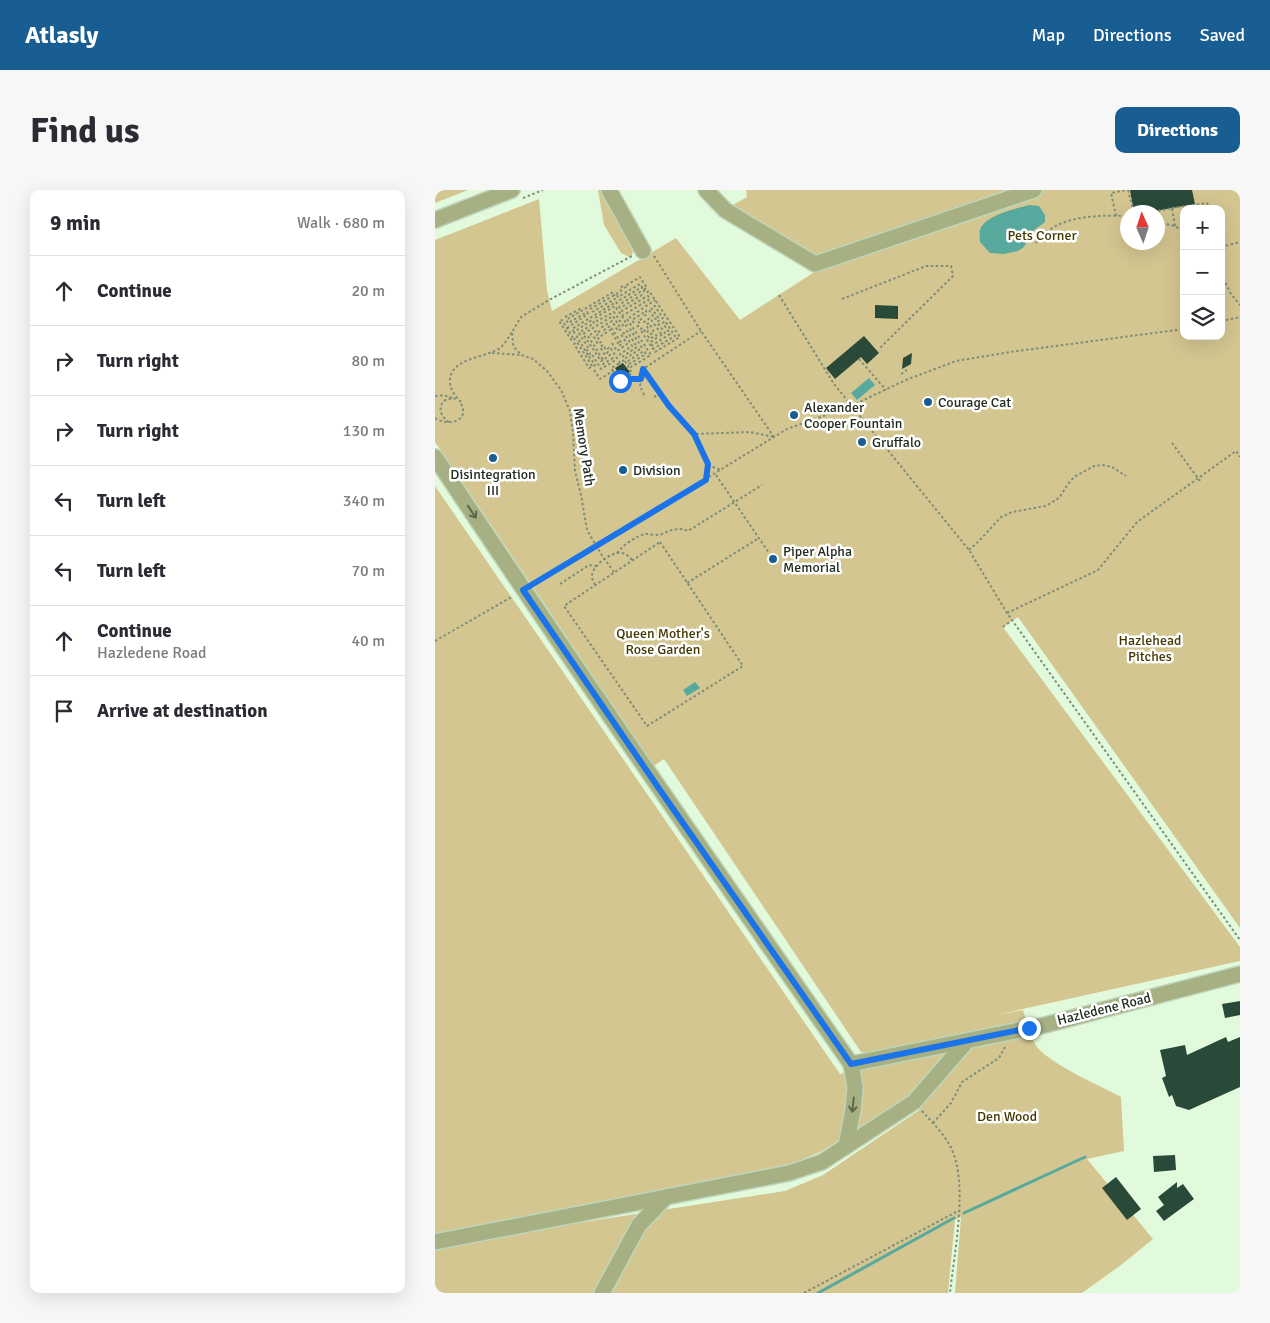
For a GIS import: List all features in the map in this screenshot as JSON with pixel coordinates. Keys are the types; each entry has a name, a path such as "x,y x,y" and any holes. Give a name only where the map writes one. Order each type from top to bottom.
{"street":[{"path":"435,220 512,190"},
{"path":"609,190 643,251"},
{"path":"706,190 725,210 815,264 1034,190"},
{"path":"435,457 523,590 662,793 851,1064 855,1087 846,1146"},
{"name":"Hazledene Road","path":"851,1064 1045,1025 1240,974"},
{"path":"435,1242 789,1173 822,1162 914,1102 967,1041"},
{"path":"602,1293 639,1225 666,1197"}],"path":[{"path":"1116,216 1111,193 1127,190 1132,205"},
{"path":"1165,209 1197,204 1207,203 1208,205"},
{"path":"1172,208 1175,226"},
{"path":"1036,243 1041,236 1062,223 1075,219 1120,216"},
{"path":"1165,224 1180,229"},
{"path":"1225,246 1240,242"},
{"path":"435,418 443,422 449,422 458,420 462,416 463,406 451,390 450,380 456,367 467,360 490,353 502,346 521,317 549,300 643,251 651,253 701,331 774,437"},
{"path":"841,299 926,266 951,266 953,276 880,348"},
{"path":"567,328 588,314 587,312 568,323 566,320 621,290 620,288 623,286 624,288 628,286 640,277 647,288 643,288 620,300 622,302 640,292 644,298"},
{"path":"1225,282 1231,294 1240,305"},
{"path":"615,292 618,297 640,284 646,293 649,291 680,337 655,352 640,329 643,328 646,332 649,330 646,325 649,323 654,332 648,336 650,339 656,335 658,337"},
{"path":"591,311 615,299 613,296 615,292"},
{"path":"620,308 642,295"},
{"path":"779,295 834,384 969,550 1007,614 1240,940"},
{"path":"573,338 562,320 559,322 572,341 575,339 577,342 574,344 589,368 595,365 572,329 616,302 622,311 648,296 650,299 622,316"},
{"path":"633,315 655,300"},
{"path":"649,343 665,333 657,322 663,318 654,305"},
{"path":"615,306 622,316 627,325 624,328 614,312 597,321 595,318 615,306"},
{"path":"565,317 580,308 585,308"},
{"path":"651,308 658,317"},
{"path":"632,320 643,314 644,316 649,310 655,319 661,315"},
{"path":"588,355 591,353 601,369 614,361 613,358 603,364 583,334 613,316 621,329 618,331 612,321 602,327 604,330 610,326 622,344 617,345 618,343 610,330 598,338 601,342 598,344 593,337 600,333 598,330 588,336 602,361"},
{"path":"625,359 628,361 644,351 646,354 629,364 631,367 651,355 627,319 631,317 634,323"},
{"path":"1225,320 1240,317"},
{"path":"637,327 640,324 638,321 641,319 643,322 650,318 662,335"},
{"path":"574,332 592,320 594,323 579,333 589,350 586,351"},
{"path":"651,346 670,334 663,323 665,321 675,336 653,349"},
{"path":"612,343 617,351 627,344 621,334 624,333 632,346 620,354 622,357 637,347 627,331 630,329 642,348 611,368 620,381 632,373 625,359"},
{"path":"435,641 706,480 774,437 787,430 851,406 906,380 956,361 1180,329"},
{"path":"644,395 640,386 643,369 701,331"},
{"path":"512,332 513,344 522,355"},
{"path":"602,361 610,355 609,352 605,355 600,347 603,345 606,350 610,347 620,362"},
{"path":"490,353 522,355"},
{"name":"Memory Path","path":"522,355 533,359 547,371 561,390 570,411 575,471 587,530 595,546 614,572"},
{"path":"859,359 885,390"},
{"path":"901,374 907,366"},
{"path":"643,369 669,406 694,434 708,464 706,480"},
{"path":"594,370 601,379 613,371"},
{"path":"626,377 628,379 641,379"},
{"path":"654,397 660,394"},
{"path":"435,396 448,396 461,402"},
{"path":"449,422 444,420 439,411 443,402 452,398"},
{"path":"694,434 750,432 774,437"},
{"path":"1173,443 1199,480"},
{"path":"1007,614 1097,570 1137,522 1199,480 1236,451 1240,457"},
{"path":"708,464 721,470"},
{"path":"969,550 1001,516 1011,512 1046,506 1059,498 1067,484 1074,477 1094,466 1103,464 1112,467 1126,476"},
{"path":"715,474 769,553"},
{"path":"595,585 592,576 596,566 617,553 621,547 644,534 660,534 680,529 688,532 762,485"},
{"path":"687,583 759,538"},
{"path":"660,542 687,583 743,666 647,726 564,606 660,542"},
{"path":"617,553 627,555 632,560"},
{"path":"560,584 589,566 596,566"},
{"path":"1003,627 1012,620"},
{"path":"933,1123 951,1103 962,1082 999,1058 1013,1032"},
{"path":"914,1102 949,1143 957,1160 959,1211 950,1293"},
{"path":"804,1293 959,1211"}],"green space":[{"path":"435,190 468,190 435,203"},
{"path":"598,190 607,190 636,242 631,258 621,253 604,225"},
{"path":"746,190 1240,190 1240,928 1018,617 1003,627 1240,947 1240,961 996,1015 1023,1010 1027,1023 874,1054 861,1052 664,759 652,767 435,442 435,240 539,199 547,290 552,311 676,238 740,320 816,271 817,256 731,206 747,197"},
{"path":"435,486 840,1074 879,1063 956,1048 909,1098 820,1152 787,1166 435,1237"},
{"name":"Den Wood","path":"1030,1033 1041,1051 1061,1066 1121,1097 1124,1151 1087,1159 1153,1239 1082,1293 955,1293 961,1217 955,1220 948,1293 435,1293 435,1247 474,1239 785,1191 823,1175 918,1111 972,1046"}],"water":[{"path":"1029,205 1039,206 1045,215 1045,222 1033,231 1024,247 1018,251 1004,254 990,253 980,242 980,231 983,225 1001,213"},
{"path":"869,378 875,385 857,400 851,393"},
{"path":"695,682 700,688 687,696 683,690"}],"building":[{"path":"1130,190 1192,190 1195,204 1180,205 1180,207 1165,209 1165,205 1133,205"},
{"path":"875,305 898,306 898,319 875,318"},
{"path":"864,336 879,353 867,364 861,357 835,379 826,368"},
{"path":"912,353 911,364 902,369 903,358"},
{"path":"623,363 630,372 621,378 615,368"},
{"path":"1240,1001 1240,1015 1225,1018 1222,1004"},
{"path":"1226,1037 1228,1042 1240,1037 1240,1087 1189,1110 1176,1106 1172,1095 1169,1097 1162,1078 1166,1076 1160,1050 1185,1045 1187,1055"},
{"path":"1175,1155 1176,1170 1154,1172 1153,1156"},
{"path":"1116,1177 1141,1209 1127,1220 1102,1188"},
{"path":"1177,1182 1177,1188 1183,1184 1194,1199 1164,1221 1156,1211 1164,1205 1158,1197"}],"waterway":[{"path":"964,1213 1085,1157"},
{"path":"818,1293 954,1218"}],"place":[{"name":"Courage Cat","path":"928,402"},
{"name":"Alexander Cooper Fountain","path":"794,415"},
{"name":"Gruffalo","path":"862,442"},
{"name":"Disintegration III","path":"493,458"},
{"name":"Division","path":"623,470"},
{"name":"Piper Alpha Memorial","path":"773,559"}],"route":[{"path":"620,381 626,377 628,379 641,379 643,369 669,406 694,434 708,464 706,480 523,590 851,1064 1029,1028"}],"park label":[{"name":"Pets Corner","path":"1042,235"},
{"name":"Queen Mother's Rose Garden","path":"663,642"},
{"name":"Hazlehead Pitches","path":"1150,648"}]}
